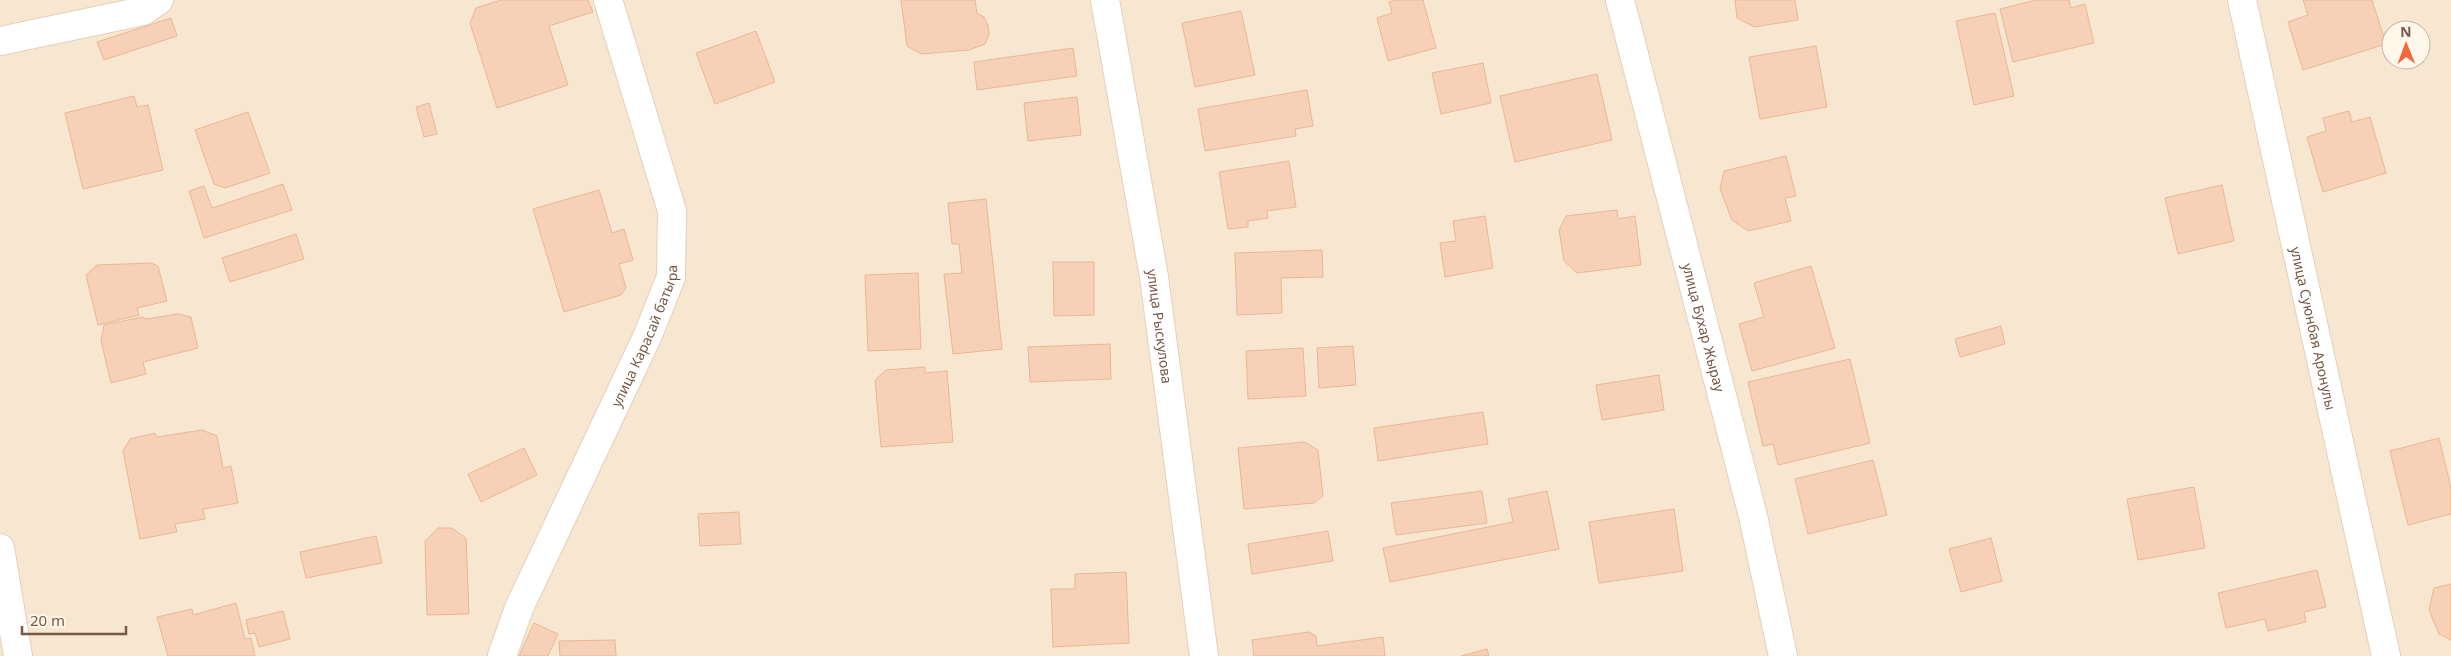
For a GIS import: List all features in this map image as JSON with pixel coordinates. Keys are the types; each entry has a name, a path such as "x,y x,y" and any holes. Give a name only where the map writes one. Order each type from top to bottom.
{"street":[{"path":"0,41 143,11 159,0"},
{"name":"улица Карасай батыра","path":"502,656 519,608 648,336 671,277 672,211 608,0"},
{"name":"улица Рыскулова","path":"1105,0 1154,276 1204,656"},
{"name":"улица Бухар Жырау","path":"1620,0 1750,507 1782,656"},
{"name":"улица Суюнбая Аронулы","path":"2242,0 2386,656"},
{"path":"0,548 18,656"}],"shaded area":[{"path":"0,0 2451,0 2451,656 0,656"}],"building":[{"path":"501,0 588,0 593,12 549,26 568,85 497,108 470,23 476,8"},
{"path":"901,0 975,0 977,13 984,17 988,25 989,34 985,44 969,50 921,54 907,46"},
{"path":"1397,0 1423,0 1436,48 1388,61 1377,18 1392,13 1389,2"},
{"path":"1735,0 1795,0 1798,20 1754,27 1737,18"},
{"path":"2036,0 2069,0 2071,8 2085,4 2094,43 2013,62 2000,9"},
{"path":"2303,0 2372,0 2381,28 2381,46 2303,70 2288,22 2308,15"},
{"path":"1241,11 1255,75 1195,87 1182,23"},
{"path":"1995,13 2014,96 1974,105 1956,21"},
{"path":"171,18 177,36 104,60 97,42"},
{"path":"756,31 775,82 715,104 696,53"},
{"path":"1816,46 1827,107 1760,119 1749,57"},
{"path":"1073,48 1077,76 977,90 974,62"},
{"path":"1483,63 1491,103 1441,114 1432,73"},
{"path":"1597,74 1612,140 1515,162 1500,96"},
{"path":"1307,90 1313,126 1295,129 1296,136 1205,151 1198,109"},
{"path":"134,96 137,107 148,105 163,170 83,189 65,113"},
{"path":"1077,97 1081,135 1028,141 1024,103"},
{"path":"429,103 437,134 424,137 416,107"},
{"path":"2349,111 2352,122 2370,117 2386,173 2323,192 2307,137 2326,131 2323,118"},
{"path":"248,112 270,173 225,188 214,184 195,130"},
{"path":"1786,156 1796,196 1785,198 1791,221 1748,231 1732,220 1720,189 1724,171"},
{"path":"1289,161 1296,207 1267,211 1268,218 1248,221 1248,227 1228,229 1219,172"},
{"path":"283,184 292,210 204,238 189,191 204,186 212,208"},
{"path":"2222,185 2234,241 2178,254 2165,198"},
{"path":"599,190 612,233 624,229 633,260 619,264 626,288 621,295 564,312 533,209"},
{"path":"986,199 1002,349 953,354 944,274 962,273 959,244 952,244 948,203"},
{"path":"1617,210 1618,219 1635,216 1641,265 1577,273 1564,261 1559,230 1566,216"},
{"path":"1485,216 1493,268 1445,277 1440,243 1456,241 1453,221"},
{"path":"296,234 304,259 230,282 222,258"},
{"path":"1322,250 1323,277 1281,278 1282,313 1237,315 1235,253"},
{"path":"1053,262 1094,262 1094,315 1054,316"},
{"path":"151,263 158,266 167,301 137,308 139,315 98,325 86,275 97,265"},
{"path":"1811,266 1835,348 1752,371 1739,324 1764,317 1754,283"},
{"path":"918,273 921,349 868,351 865,275"},
{"path":"178,314 191,317 198,348 143,362 146,374 111,383 101,341 104,325 142,317 146,319"},
{"path":"2001,326 2005,344 1960,357 1955,339"},
{"path":"1110,344 1111,379 1030,382 1028,347"},
{"path":"1353,346 1356,385 1319,388 1317,348"},
{"path":"1303,348 1306,396 1248,399 1246,351"},
{"path":"1850,359 1870,443 1778,465 1773,444 1763,446 1748,382"},
{"path":"925,367 925,373 947,371 953,442 881,447 875,380 886,370"},
{"path":"1659,375 1664,410 1602,420 1596,385"},
{"path":"1483,412 1488,444 1378,461 1374,428"},
{"path":"202,430 217,436 223,468 231,466 238,503 203,509 205,519 175,524 177,532 140,539 123,451 130,439 155,433 157,437"},
{"path":"2439,438 2451,488 2451,514 2408,525 2390,451"},
{"path":"1305,442 1318,450 1323,496 1314,503 1244,509 1238,448"},
{"path":"524,448 537,475 481,502 468,474"},
{"path":"1873,460 1887,515 1808,534 1795,479"},
{"path":"2194,487 2205,548 2138,560 2127,499"},
{"path":"1482,491 1487,523 1396,535 1391,503"},
{"path":"1547,491 1559,549 1390,582 1383,548 1513,522 1508,499"},
{"path":"1674,509 1683,571 1599,583 1589,522"},
{"path":"739,512 741,544 700,546 698,514"},
{"path":"438,528 452,528 466,538 469,614 427,615 425,541"},
{"path":"1328,531 1333,561 1252,574 1248,544"},
{"path":"376,536 382,563 306,578 300,552"},
{"path":"1991,538 2002,581 1961,592 1949,549"},
{"path":"2317,570 2326,607 2304,612 2306,622 2268,631 2265,619 2226,628 2218,593"},
{"path":"1126,572 1129,643 1053,647 1051,589 1075,589 1075,574"},
{"path":"2451,584 2451,640 2439,634 2429,610 2434,588"},
{"path":"236,603 245,639 251,638 255,656 168,656 157,617 192,609 193,615"},
{"path":"283,611 290,639 259,647 255,633 249,634 246,620"},
{"path":"534,623 558,634 548,656 519,656"},
{"path":"1309,632 1316,636 1317,646 1383,637 1385,656 1254,656 1252,640"},
{"path":"615,640 616,656 560,656 559,641"},
{"path":"1487,649 1489,656 1461,656"}]}
